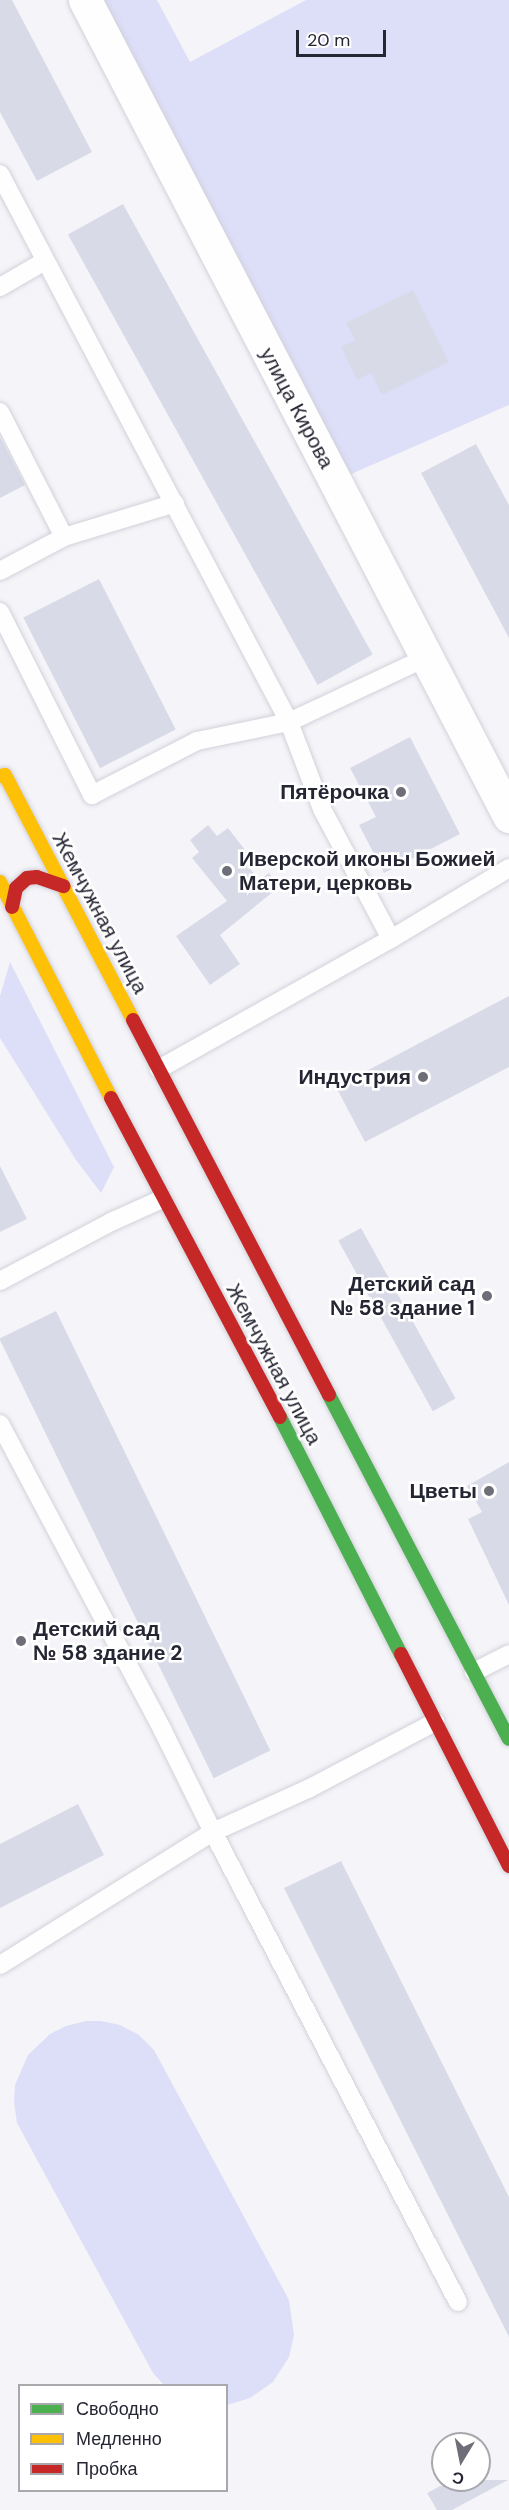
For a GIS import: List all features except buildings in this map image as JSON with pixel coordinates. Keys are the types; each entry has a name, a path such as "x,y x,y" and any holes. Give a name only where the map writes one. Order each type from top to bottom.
{"main road":[{"name":"Жемчужная улица","path":"2,775 63,886 509,1740"},
{"path":"12,908 16,888 27,879 37,877 63,886"},
{"name":"Жемчужная улица","path":"0,882 162,1199 270,1398 509,1866"}],"street":[{"name":"улица Кирова","path":"85,0 509,816"}],"lane":[{"path":"0,174 289,722 322,809 391,939"},
{"path":"0,287 45,261"},
{"path":"0,412 64,537"},
{"path":"0,571 64,537 175,503"},
{"path":"0,612 92,795 197,741 289,722 427,657"},
{"path":"159,1069 391,939 509,868"},
{"path":"0,1281 111,1222 162,1199"},
{"path":"0,1424 158,1720 213,1832 458,2302"},
{"path":"474,1672 509,1654"},
{"path":"0,1965 213,1832 308,1789 435,1722"}],"shaded area":[{"path":"93,0 157,0 190,62 306,0 509,0 509,405 349,475"},
{"path":"10,962 114,1167 101,1193 76,1160 0,1038 0,996"},
{"path":"86,2021 120,2025 139,2035 154,2050 289,2300 294,2335 289,2357 273,2382 250,2398 228,2405 228,2384 163,2384 153,2373 17,2123 14,2102 15,2085 28,2055 50,2034 66,2026"}],"traffic: fast":[{"path":"329,1395 509,1739"},
{"path":"280,1417 401,1654"}],"traffic: slow":[{"path":"0,776 5,775 133,1020"},
{"path":"0,882 111,1098"}],"traffic: jam":[{"path":"12,907 16,888 27,878 37,877 63,886"},
{"path":"133,1020 329,1395"},
{"path":"111,1098 280,1417"},
{"path":"401,1654 509,1866"}],"place":[{"name":"Пятёрочка","path":"401,792"},
{"name":"Иверской иконы Божией Матери, церковь","path":"227,871"},
{"name":"Индустрия","path":"423,1077"},
{"name":"Детский сад № 58 здание 1","path":"487,1296"},
{"name":"Цветы","path":"489,1491"},
{"name":"Детский сад № 58 здание 2","path":"21,1641"}]}
